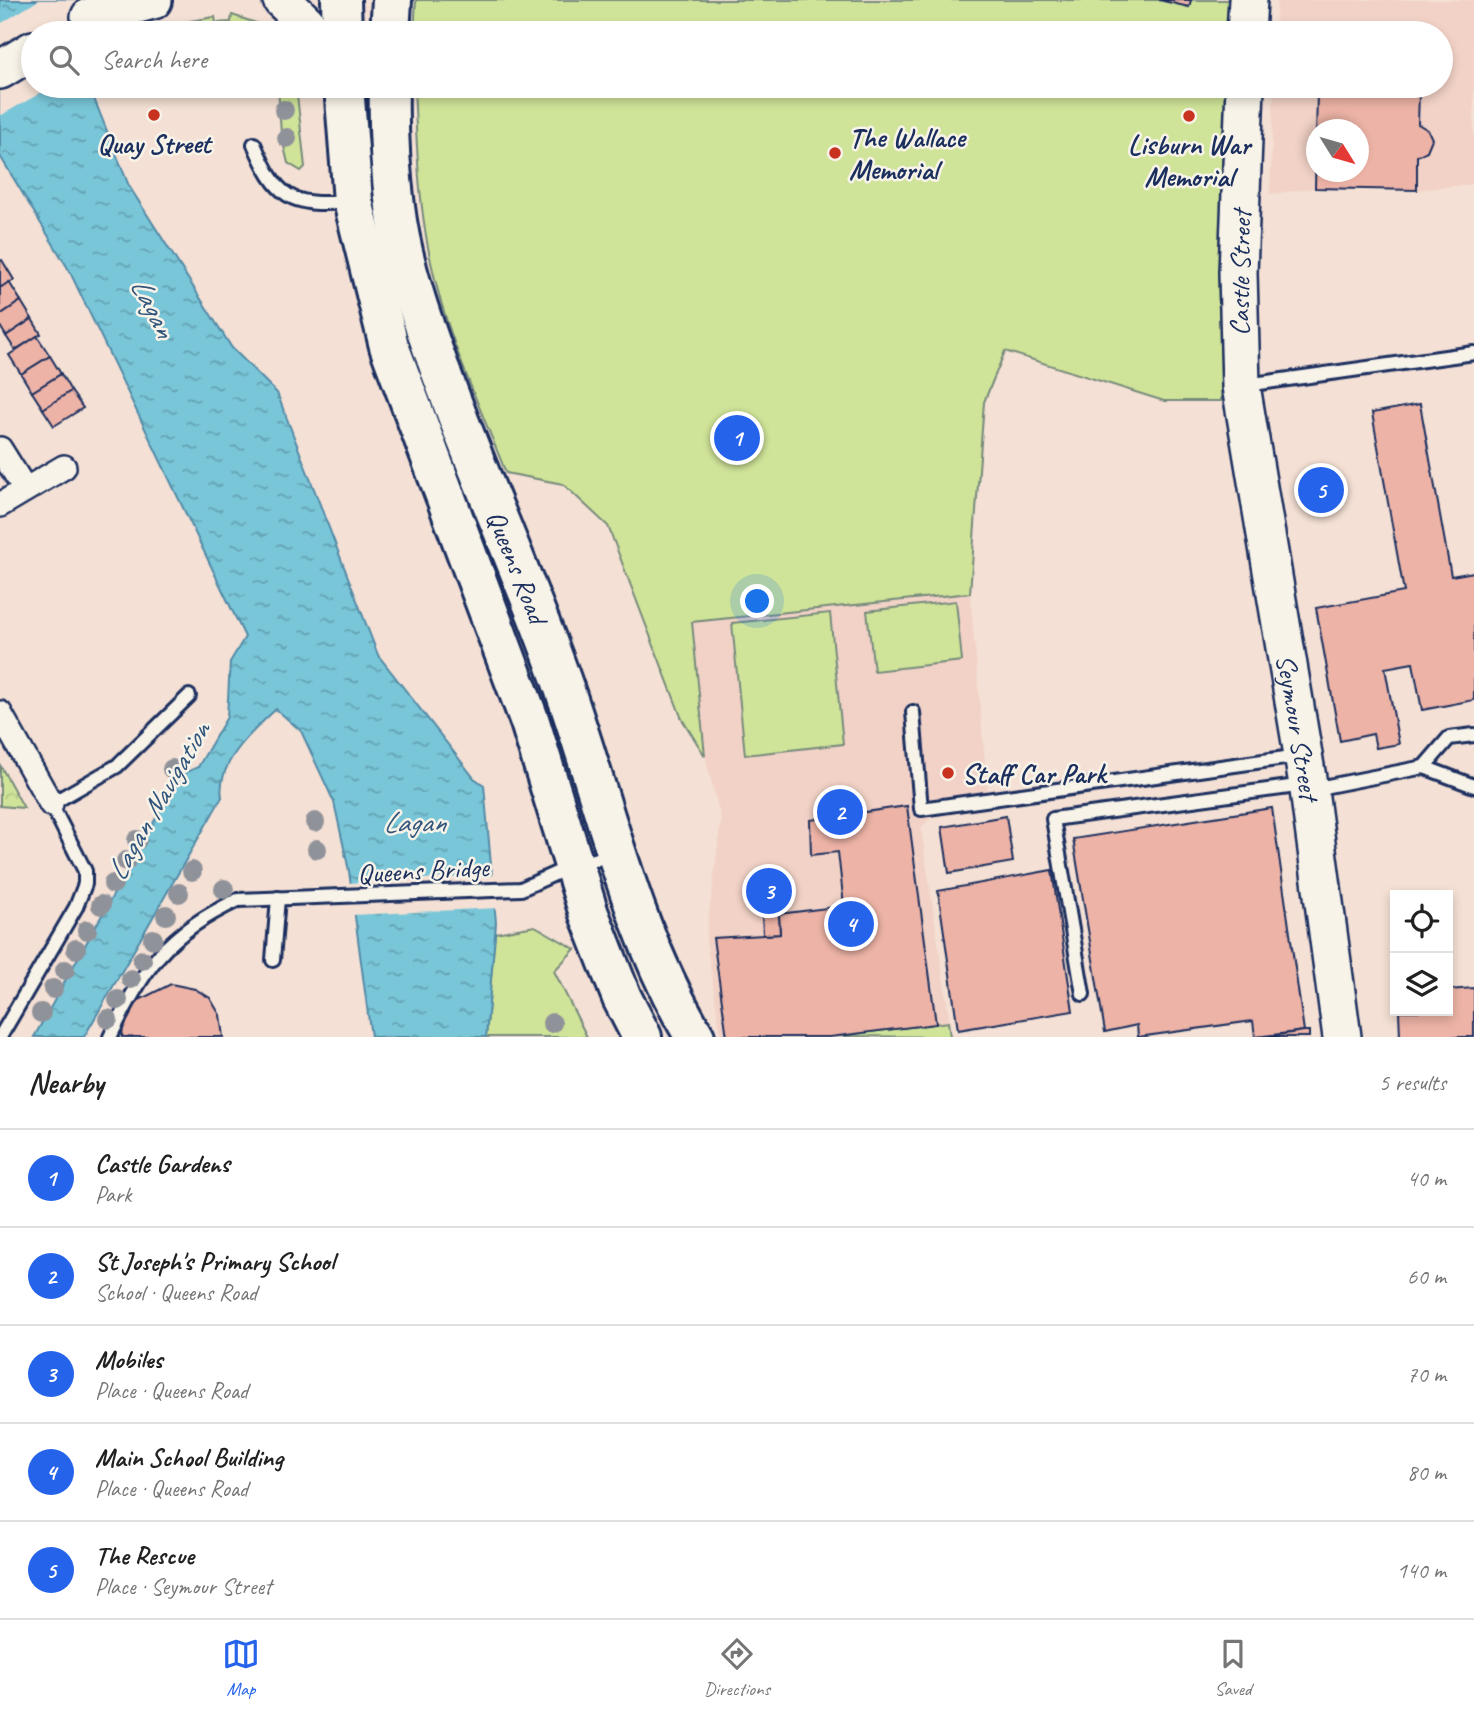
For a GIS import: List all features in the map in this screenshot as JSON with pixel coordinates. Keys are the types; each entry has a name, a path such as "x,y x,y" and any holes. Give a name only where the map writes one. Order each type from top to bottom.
{"highway":[{"path":"341,0 342,21"},
{"path":"390,21 391,0"},
{"name":"Queens Road","path":"345,98 353,201 390,346 530,722 572,866 622,998 642,1037"},
{"name":"Queens Road","path":"389,98 388,133 395,210 420,315 493,512 558,671 638,920 678,1009 695,1037"}],"main road":[{"path":"89,17 153,0"},
{"path":"282,0 304,21"},
{"path":"1247,21 1248,0"},
{"path":"0,70 21,57"},
{"path":"329,98 353,201"},
{"name":"Castle Street","path":"1244,402 1238,273 1245,98"},
{"name":"Seymour Street","path":"1244,402 1307,777 1342,1037"}],"street":[{"path":"0,449 25,489"},
{"path":"0,505 64,467"},
{"path":"0,713 51,804"}],"lane":[{"path":"254,144 268,177 287,194 316,205 353,201"},
{"path":"1244,402 1474,353"},
{"path":"0,1037 76,907 85,884 85,871 51,804 117,766 189,696"},
{"path":"913,712 921,809 1424,767 1474,786"},
{"path":"1424,767 1449,738 1474,735"},
{"path":"1083,994 1054,819 1307,777"},
{"name":"Queens Bridge","path":"110,1037 137,984 156,956 178,933 238,900 336,899 512,890 572,866 616,854"},
{"path":"273,960 278,898"}],"shaded area":[{"path":"1277,0 1474,0 1474,184 1416,190 1315,188 1270,194 1274,98 1453,98 1453,21 1276,21"},
{"path":"970,593 989,808 932,817 921,828 952,1037 721,1037 706,939 721,820 705,756 692,622"}],"green space":[{"path":"416,0 1229,0 1229,21 415,21"},
{"path":"232,15 250,21 231,21"},
{"path":"215,17 216,21 190,21"},
{"path":"279,98 297,98 305,167 301,171 288,163 281,134"},
{"path":"415,98 1228,98 1221,401 1164,401 1005,351 984,402 970,593 692,622 705,756 682,719 608,526 563,484 506,473 464,369 437,289 427,240 417,152"},
{"path":"956,601 962,661 874,671 867,611"},
{"path":"830,613 843,744 745,755 732,623"},
{"path":"0,765 24,808 0,806"},
{"path":"535,926 575,949 554,971 587,1037 486,1037 495,933"},
{"path":"948,1022 950,1037 839,1036"}],"water":[{"name":"Lagan","path":"0,0 77,0 49,21 21,21 21,98 94,98 129,186 232,348 277,393 378,655 474,778 484,785 496,923 486,1037 371,1037 349,871 334,802 301,731 276,709 247,738 230,760 222,784 222,797 84,1037 34,1037 180,775 198,767 227,717 230,662 245,637 69,270 0,156"}],"pier":[{"path":"39,0 80,0 81,21 21,21 21,98 32,98 0,116 0,24"},
{"path":"497,875 499,908 352,915 348,883"}],"building":[{"path":"1159,0 1191,0 1189,7"},
{"path":"1317,98 1419,98 1418,124 1428,130 1432,139 1427,151 1417,156 1417,190 1315,188 1315,182 1369,182 1369,119 1316,119"},
{"path":"2,260 14,280 0,288 0,261"},
{"path":"9,282 21,301 0,315 0,288"},
{"path":"21,301 32,319 6,336 0,326 0,315"},
{"path":"32,319 41,334 15,350 6,336"},
{"path":"37,336 50,356 21,374 9,355"},
{"path":"50,356 61,374 32,392 21,374"},
{"path":"61,374 71,391 43,409 32,392"},
{"path":"71,391 83,408 54,426 43,409"},
{"path":"1420,404 1451,576 1474,572 1474,700 1422,710 1413,663 1385,668 1399,744 1376,748 1373,734 1340,741 1316,608 1404,592 1372,413"},
{"path":"907,806 936,1024 830,1037 727,1037 713,938 780,934 779,914 844,906 838,852 811,855 810,820"},
{"path":"1272,808 1304,1031 1255,1037 1253,1021 1138,1037 1137,1025 1105,1032 1073,839"},
{"path":"1006,816 1013,862 949,873 942,827"},
{"path":"776,867 780,934 763,935 760,868"},
{"path":"1052,870 1073,1011 958,1030 938,891"},
{"path":"171,984 195,989 210,998 220,1015 223,1037 122,1037 123,1025 137,1001"},
{"path":"1474,988 1474,1037 1400,1037 1399,1016 1453,1016 1453,990"},
{"path":"1309,1031 1309,1037 1265,1037"}],"place":[{"name":"Quay Street","path":"154,115"},
{"name":"Lisburn War Memorial","path":"1189,116"},
{"name":"The Wallace Memorial","path":"835,153"},
{"name":"Castle Gardens","path":"737,438"},
{"name":"The Rescue","path":"1321,490"},
{"name":"Staff Car Park","path":"948,773"},
{"name":"St Joseph's Primary School","path":"840,812"},
{"name":"Mobiles","path":"769,891"},
{"name":"Main School Building","path":"851,924"}],"water label":[{"name":"Lagan Navigation","path":"158,801"}]}
